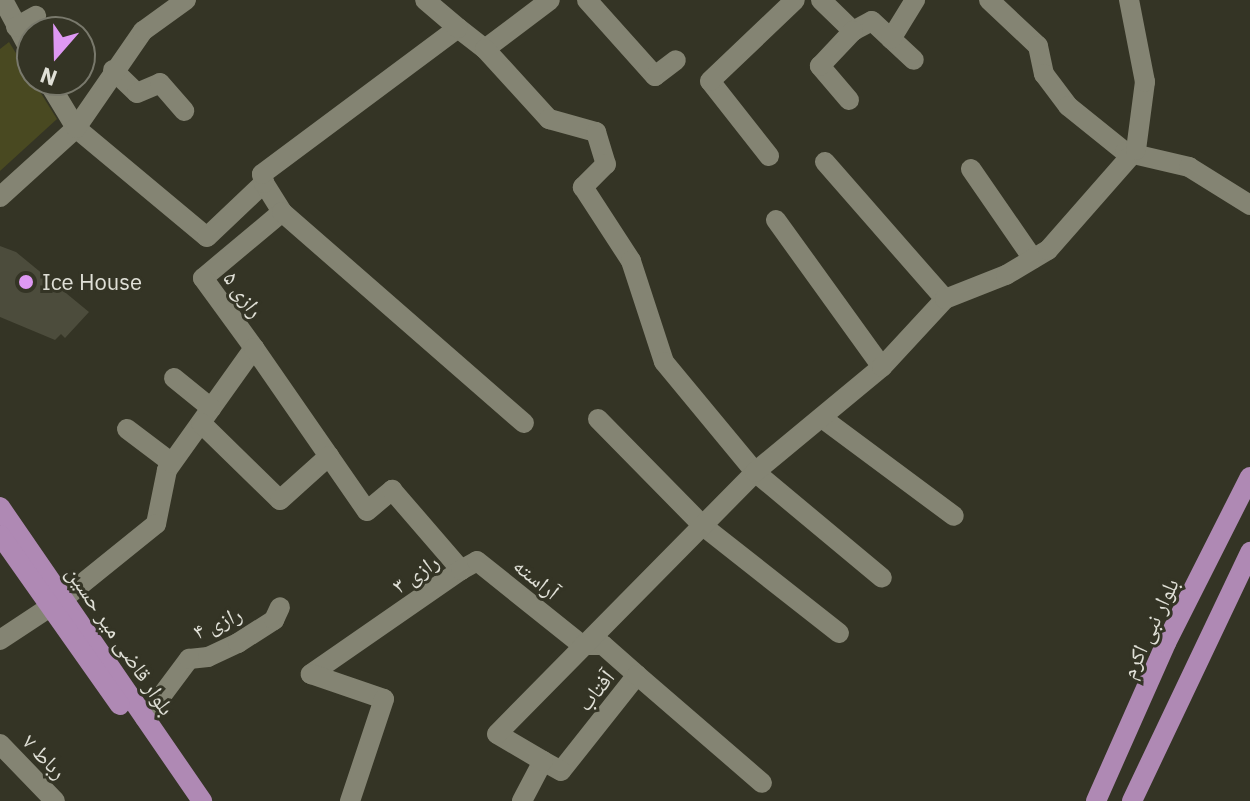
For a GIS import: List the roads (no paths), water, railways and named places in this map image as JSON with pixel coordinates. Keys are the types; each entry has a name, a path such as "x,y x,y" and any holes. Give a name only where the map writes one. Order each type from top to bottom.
{"main road":[{"name":"بلوار نبی اکرم","path":"1096,801 1166,643 1250,477"},
{"name":"بلوار قاضی میر حسین","path":"0,507 56,603 186,801"},
{"name":"بلوار قاضی میر حسین","path":"0,535 145,718 202,801"},
{"path":"1132,801 1250,552"},
{"path":"1166,643 1198,659"}],"street":[{"path":"3,0 16,27"},
{"path":"2,190 76,128 113,70 143,31 186,0"},
{"path":"425,0 485,49 549,119 596,132 606,164 583,187 631,261 664,362 755,472 882,578"},
{"path":"485,49 550,0"},
{"path":"587,0 655,76 676,60"},
{"path":"769,156 710,81 795,0"},
{"path":"821,0 853,31"},
{"path":"891,39 915,0"},
{"path":"989,0 1038,46 1044,74 1068,106 1132,155 1189,167 1250,205"},
{"path":"525,800 543,761 497,734 755,472 882,367 945,299 1048,250 1132,155 1145,82 1129,0"},
{"path":"849,100 820,66 853,31 872,21 914,60"},
{"path":"458,28 262,174 264,183 282,212 524,423"},
{"path":"113,70 137,93 160,83 184,111"},
{"path":"57,96 76,128 207,237 264,183"},
{"path":"825,162 945,299"},
{"path":"971,169 1033,259"},
{"name":"رازی ۵","path":"56,603 156,524 172,463 254,348 203,278 282,212"},
{"path":"776,220 882,367"},
{"name":"رازی ۳","path":"254,348 367,511 392,490 461,570 311,674 384,699 350,801"},
{"path":"174,378 280,500 329,456"},
{"path":"822,418 954,516"},
{"path":"598,419 703,526 839,633"},
{"path":"127,429 172,463"},
{"name":"آراسته","path":"461,570 477,561 582,645"},
{"path":"0,640 56,603"},
{"name":"رازی ۴","path":"145,718 189,659 208,657 238,643 274,620 280,607"},
{"name":"آفتاب","path":"543,761 561,771 637,675 603,645 582,645"},
{"path":"637,675 762,783"},
{"name":"رباط ۷","path":"0,744 55,801"}],"place":[{"name":"Ice House","path":"26,282"}]}
